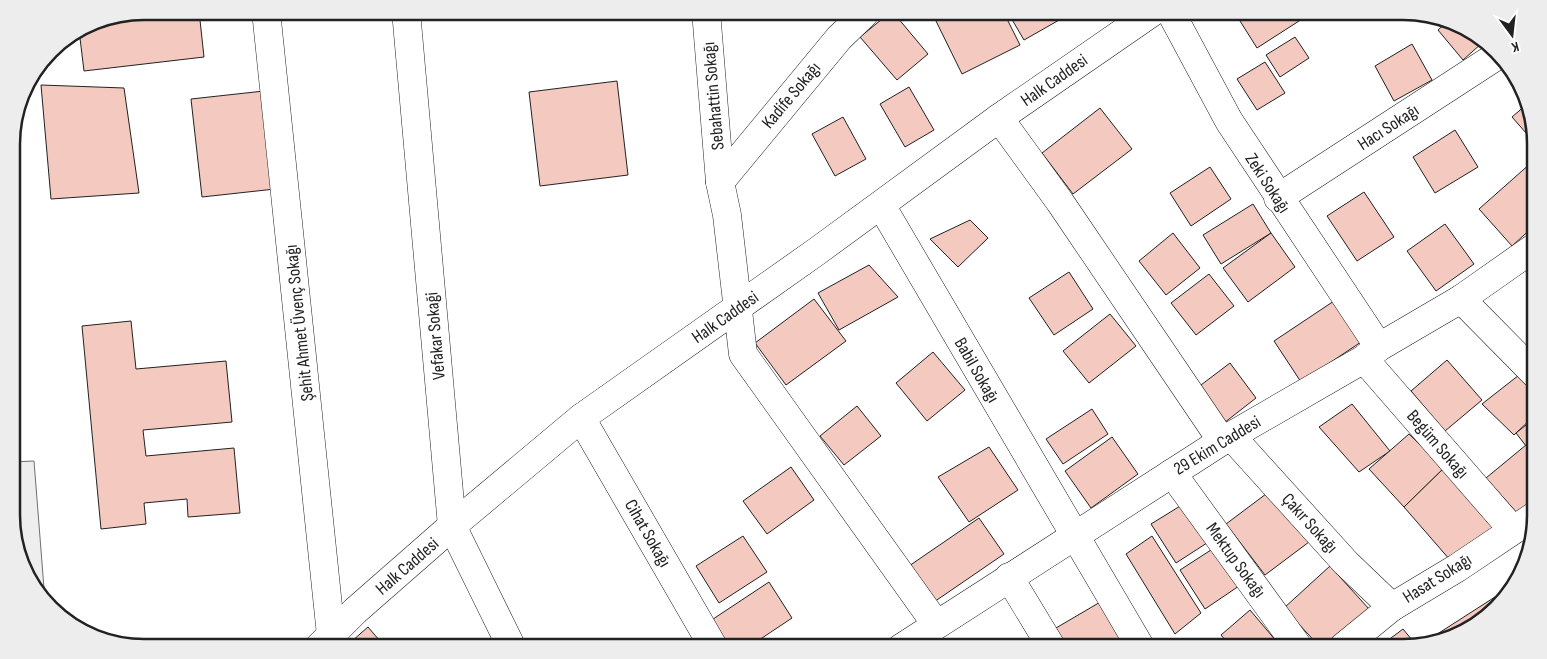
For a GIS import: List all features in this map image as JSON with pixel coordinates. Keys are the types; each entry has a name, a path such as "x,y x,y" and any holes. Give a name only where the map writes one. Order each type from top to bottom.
{"street":[{"name":"Şehit Ahmet Üvenç Sokağı","path":"267,20 324,639"},
{"name":"Vefakar Sokaği","path":"407,20 452,526 508,639"},
{"name":"Sebahattin Sokağı","path":"707,20 720,182 727,215 736,310 743,354 936,624"},
{"name":"Kadife Sokağı","path":"720,182 838,38 857,20"},
{"name":"Halk Caddesi","path":"326,639 452,526 581,418 736,310 1000,118 1141,20"},
{"name":"Zeki Sokağı","path":"1175,20 1229,121 1278,198 1371,353"},
{"name":"Hacı Sokağı","path":"1278,198 1490,60"},
{"name":"Çakır Sokağı","path":"1000,118 1226,438 1346,563 1392,607"},
{"name":"Babil Sokağı","path":"881,206 1136,639"},
{"name":"29 Ekim Caddesi","path":"914,639 1073,534 1226,438 1461,299 1527,253"},
{"path":"1461,299 1527,366"},
{"name":"Begüm Sokağı","path":"1371,353 1512,529"},
{"name":"Cihat Sokağı","path":"581,418 709,639"},
{"name":"Mektup Sokağı","path":"1172,473 1292,639"},
{"name":"Hasat Sokağı","path":"1354,639 1392,607 1457,568 1527,520"},
{"path":"1009,576 1047,639"}],"shaded area":[{"path":"34,461 44,588 29,563 24,547 20,515 20,462"}],"building":[{"path":"136,20 200,20 204,57 84,71 80,38 96,29 120,22"},
{"path":"881,20 900,20 928,54 897,80 860,37"},
{"path":"1008,20 1020,45 962,74 936,21"},
{"path":"1012,20 1059,20 1024,40"},
{"path":"1239,20 1301,20 1257,48"},
{"path":"1442,26 1451,29 1479,46 1463,60 1438,30"},
{"path":"1295,37 1309,58 1280,77 1266,55"},
{"path":"1412,44 1432,80 1394,101 1375,66"},
{"path":"1265,62 1285,93 1257,110 1237,79"},
{"path":"617,81 628,175 540,186 529,92"},
{"path":"41,85 124,88 139,193 51,199"},
{"path":"909,87 934,130 905,147 880,104"},
{"path":"264,91 275,189 202,197 191,99"},
{"path":"1100,108 1132,149 1073,194 1042,153"},
{"path":"1522,109 1526,133 1512,117"},
{"path":"843,117 866,159 835,176 812,134"},
{"path":"1455,130 1478,167 1435,193 1413,157"},
{"path":"1210,167 1231,199 1191,226 1170,193"},
{"path":"1527,167 1527,232 1512,246 1479,209"},
{"path":"1364,192 1394,237 1357,261 1327,216"},
{"path":"1253,204 1271,233 1221,264 1203,235"},
{"path":"970,220 988,238 958,267 930,239"},
{"path":"1445,224 1474,264 1436,291 1407,251"},
{"path":"1173,233 1200,268 1166,295 1139,261"},
{"path":"1271,233 1295,267 1248,302 1223,268"},
{"path":"869,265 898,297 839,330 818,293"},
{"path":"1069,272 1093,309 1054,335 1029,298"},
{"path":"1209,274 1234,306 1196,335 1171,303"},
{"path":"814,299 846,341 786,385 755,343"},
{"path":"1334,301 1361,342 1301,382 1274,341"},
{"path":"1110,314 1136,346 1089,383 1063,351"},
{"path":"131,321 136,369 226,361 232,422 143,430 146,456 234,448 240,513 188,517 187,499 144,503 146,524 101,529 82,326"},
{"path":"933,352 965,390 927,421 896,383"},
{"path":"1447,360 1482,400 1445,431 1411,391"},
{"path":"1230,363 1256,398 1224,423 1197,388"},
{"path":"1519,375 1527,384 1527,423 1514,435 1482,404"},
{"path":"1352,404 1390,451 1359,472 1319,427"},
{"path":"857,406 881,436 844,465 820,436"},
{"path":"1092,409 1108,434 1063,464 1046,439"},
{"path":"1527,424 1527,447 1516,433"},
{"path":"1409,434 1444,468 1404,507 1369,469"},
{"path":"1112,437 1138,474 1091,508 1065,471"},
{"path":"1526,445 1527,506 1517,513 1486,478"},
{"path":"989,447 1018,490 969,522 938,477"},
{"path":"791,467 814,500 767,534 743,501"},
{"path":"1444,468 1496,526 1457,568 1404,507"},
{"path":"1274,488 1313,539 1265,575 1226,524"},
{"path":"1185,503 1210,541 1176,563 1151,524"},
{"path":"979,518 1004,554 934,602 909,566"},
{"path":"743,536 767,572 719,603 696,566"},
{"path":"1152,536 1201,613 1175,634 1126,554"},
{"path":"1214,548 1239,586 1205,609 1180,570"},
{"path":"1330,566 1369,609 1335,639 1313,639 1284,608"},
{"path":"769,582 792,618 760,639 713,639 704,625"},
{"path":"1497,596 1472,618 1438,634"},
{"path":"1102,601 1124,639 1062,639 1056,628"},
{"path":"1250,610 1274,639 1224,639 1221,635"},
{"path":"368,627 378,639 354,639"},
{"path":"1403,629 1411,639 1411,639 1390,639"}]}
